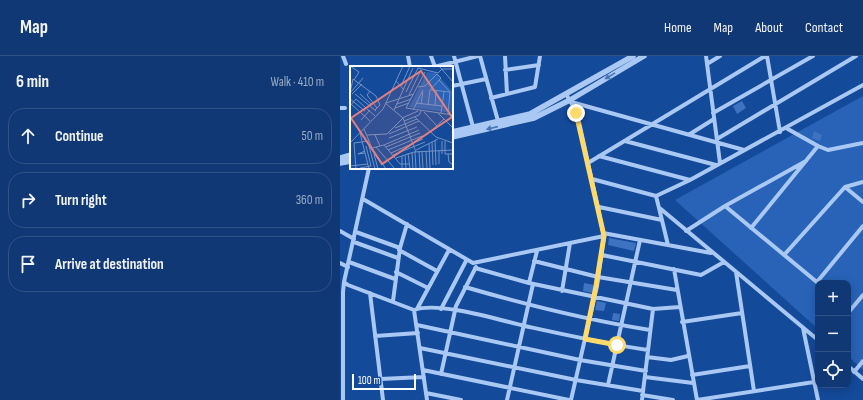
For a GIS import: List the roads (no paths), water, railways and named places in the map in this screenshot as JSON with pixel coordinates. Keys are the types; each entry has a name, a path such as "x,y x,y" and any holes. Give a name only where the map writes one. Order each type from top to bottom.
{"street":[{"path":"343,56 346,64"},
{"path":"408,56 410,66"},
{"path":"431,56 434,66"},
{"path":"454,56 473,127"},
{"path":"438,66 479,56 498,121"},
{"path":"505,56 507,94"},
{"path":"491,98 535,87 540,56"},
{"path":"453,132 530,114 633,56"},
{"path":"453,138 534,118 570,101 644,56"},
{"path":"706,56 717,140 718,164"},
{"path":"707,64 720,56"},
{"path":"588,163 766,56 780,132"},
{"path":"713,113 813,56"},
{"path":"717,140 856,56"},
{"path":"505,70 539,65"},
{"path":"453,86 486,79"},
{"path":"592,179 656,196 690,180 780,132 863,85"},
{"path":"423,370 570,400 576,380 594,298 602,255 604,234 599,207 578,122 566,94"},
{"path":"570,101 717,140 744,150"},
{"path":"690,134 714,119"},
{"path":"786,128 818,146 833,150 863,143"},
{"path":"625,141 718,164"},
{"path":"751,228 818,146"},
{"path":"340,158 350,155"},
{"path":"600,156 690,180"},
{"path":"340,163 350,161"},
{"path":"686,231 725,206 806,161"},
{"path":"343,400 344,282 369,169"},
{"path":"784,255 845,186 863,182"},
{"path":"845,186 863,202"},
{"path":"656,196 668,245"},
{"path":"363,199 476,266 531,284 594,298 653,309 680,307"},
{"path":"725,206 815,280"},
{"path":"599,207 662,220"},
{"path":"659,208 815,337"},
{"path":"393,301 399,249 407,224"},
{"path":"820,280 863,226"},
{"path":"340,231 354,241 398,258"},
{"path":"356,232 399,249 438,271"},
{"path":"476,266 604,234 713,253"},
{"path":"608,385 640,240"},
{"path":"562,291 570,243"},
{"path":"427,400 416,309 449,250"},
{"path":"507,400 528,305 534,261 537,251"},
{"path":"602,255 703,275 724,262"},
{"path":"441,309 466,260"},
{"path":"534,261 598,277 677,290"},
{"path":"349,262 395,279"},
{"path":"340,263 348,267"},
{"path":"441,374 455,310 476,266"},
{"path":"674,269 682,322 697,400 814,382"},
{"path":"396,272 428,288"},
{"path":"736,272 754,391"},
{"path":"344,282 348,285 416,309 455,310 585,339 648,350"},
{"path":"466,287 528,305 589,319 650,330"},
{"path":"370,293 383,400"},
{"path":"851,308 863,295"},
{"path":"340,313 343,307"},
{"path":"642,395 653,309"},
{"path":"682,322 742,313"},
{"path":"417,325 580,360 646,371"},
{"path":"803,327 818,400"},
{"path":"375,336 418,333"},
{"path":"420,348 576,380 608,385 642,395 673,400"},
{"path":"647,357 671,360 688,356"},
{"path":"854,372 863,361"},
{"path":"692,375 750,366"},
{"path":"851,369 863,379"},
{"path":"380,379 424,377"},
{"path":"645,377 693,383"},
{"path":"426,393 462,400"}]}
